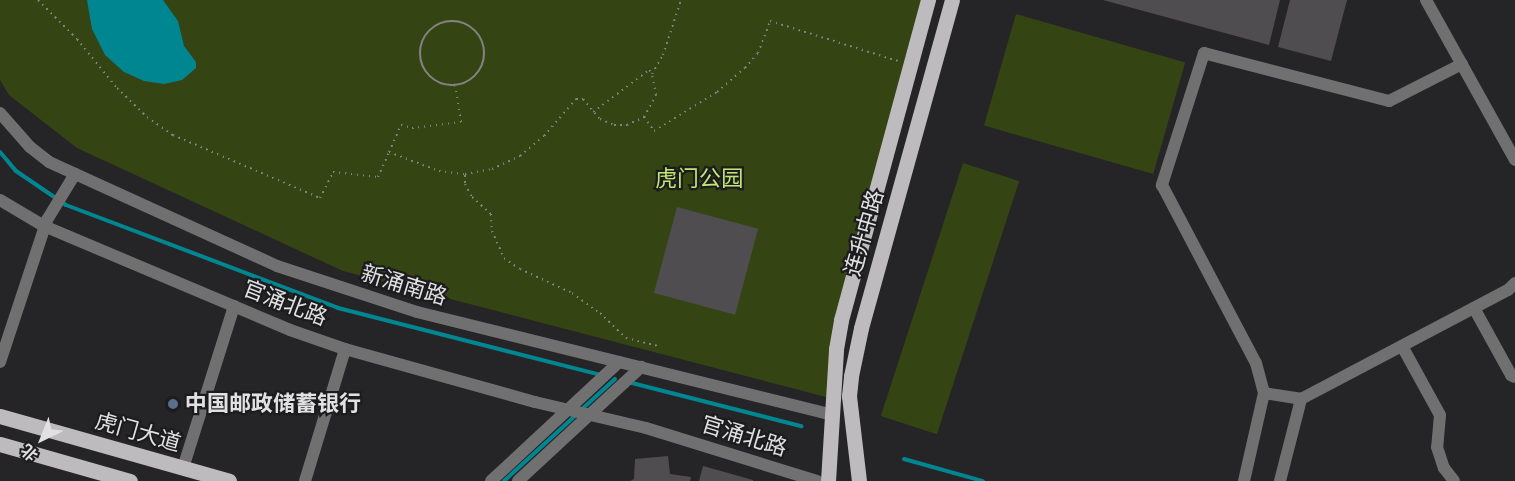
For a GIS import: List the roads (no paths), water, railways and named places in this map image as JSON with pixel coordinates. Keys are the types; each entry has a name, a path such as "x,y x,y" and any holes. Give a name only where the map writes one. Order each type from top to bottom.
{"main road":[{"name":"连升中路","path":"828,481 841,320 928,0"},
{"name":"连升中路","path":"859,481 850,407 851,376 861,328 952,0"},
{"name":"虎门大道","path":"0,416 228,481"},
{"path":"0,444 130,481"}],"street":[{"path":"1426,0 1515,160"},
{"path":"1244,481 1264,393 1256,363 1162,184 1204,53 1389,101 1462,64"},
{"name":"新涌南路","path":"0,113 30,147 72,179 277,267 417,312 615,366 832,415"},
{"path":"0,362 44,226 72,179"},
{"name":"官涌北路","path":"0,200 44,226 234,306 345,349 568,410 646,428 817,481"},
{"path":"1264,393 1301,399 1508,290 1515,283"},
{"path":"183,468 234,306"},
{"path":"1474,308 1511,375 1515,377"},
{"path":"1402,346 1440,414 1437,447 1444,468 1454,481"},
{"path":"305,481 345,349"},
{"path":"491,481 615,366"},
{"path":"518,481 637,371"},
{"path":"1280,481 1301,399"}],"water":[{"path":"87,0 163,0 178,21 184,46 196,62 196,68 182,80 164,84 144,81 124,72 105,55 92,29"}],"waterway":[{"path":"0,152 16,171 66,205 338,308 601,375"},
{"path":"581,410 615,379"},
{"path":"628,382 801,426"},
{"path":"504,481 576,415"},
{"path":"904,459 983,481"}],"place":[{"name":"中国邮政储蓄银行","path":"173,404"}],"park label":[{"name":"虎门公园","path":"699,179"}]}
